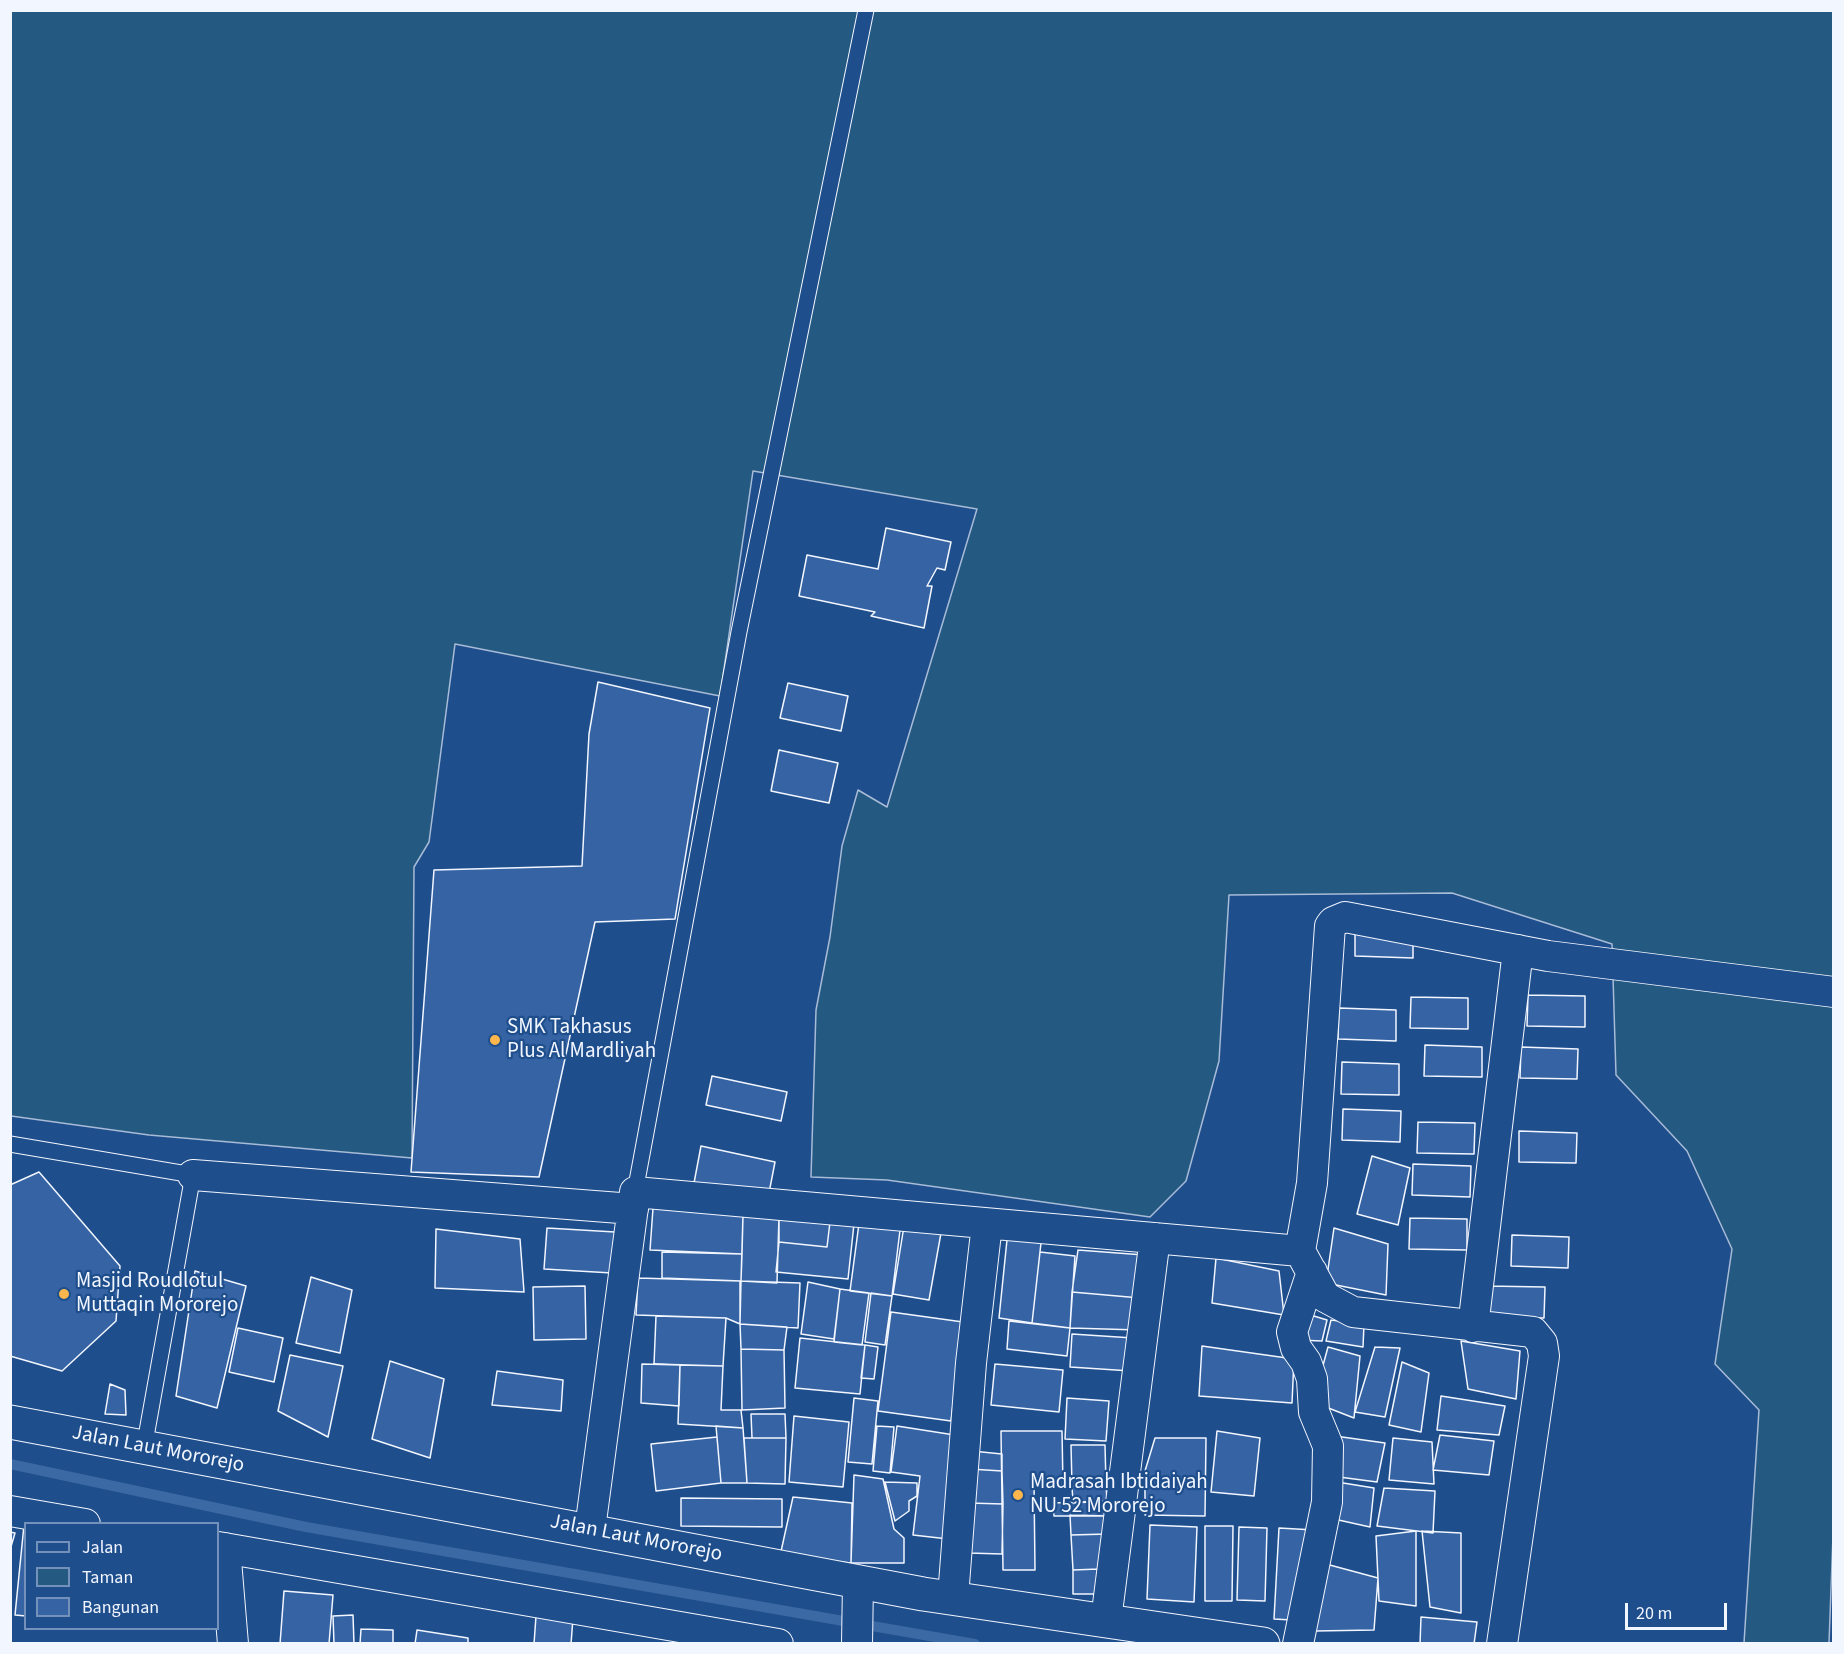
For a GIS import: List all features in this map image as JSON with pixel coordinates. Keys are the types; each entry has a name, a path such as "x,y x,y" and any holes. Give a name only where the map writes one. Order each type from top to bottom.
{"street":[{"path":"1298,1644 1327,1502 1329,1446 1314,1412 1312,1379 1292,1332 1306,1261 1330,926 1333,922 1345,917 1518,950 1833,992"},
{"path":"1473,1328 1518,950"},
{"path":"193,1174 987,1224 1155,1238 1306,1261"},
{"path":"590,1529 634,1200"},
{"path":"953,1597 971,1363 987,1224"},
{"path":"1106,1620 1155,1238"},
{"path":"1306,1261 1325,1297 1353,1312 1473,1328 1533,1332 1542,1343 1544,1356 1502,1644"},
{"name":"Jalan Laut Mororejo","path":"10,1422 590,1529 858,1582 1263,1644"},
{"path":"10,1511 73,1522"},
{"path":"233,1644 221,1547 729,1639 778,1644"},
{"path":"857,1644 858,1582"}],"lane":[{"path":"634,1200 739,632 866,10"},
{"path":"10,1144 193,1174 144,1448"}],"green space":[{"path":"11,11 1833,11 1834,1509 1829,1643 1744,1643 1759,1410 1715,1364 1732,1249 1687,1151 1616,1075 1612,944 1452,893 1229,895 1219,1061 1186,1181 1150,1217 887,1180 811,1177 816,1010 830,937 842,846 858,790 887,807 977,509 753,471 720,696 455,644 429,842 414,867 412,1158 149,1135 11,1116"}],"building":[{"path":"886,528 951,542 945,570 937,568 927,586 932,586 924,628 871,616 875,612 799,596 807,555 878,569"},
{"name":"SMK Takhasus Plus Al Mardliyah","path":"598,682 710,708 675,919 595,922 539,1177 411,1172 434,870 582,866 589,734"},
{"path":"788,683 848,696 841,731 780,718"},
{"path":"779,750 838,763 829,803 771,791"},
{"path":"1355,925 1413,927 1413,958 1355,956"},
{"path":"1528,995 1585,996 1585,1027 1527,1026"},
{"path":"1411,997 1468,998 1468,1029 1410,1028"},
{"path":"1339,1008 1396,1010 1396,1041 1338,1039"},
{"path":"1425,1045 1482,1047 1482,1077 1424,1076"},
{"path":"1521,1047 1578,1049 1577,1079 1520,1078"},
{"path":"1342,1062 1399,1064 1399,1095 1341,1094"},
{"path":"712,1076 787,1092 781,1121 706,1105"},
{"path":"1343,1109 1401,1111 1400,1142 1342,1140"},
{"path":"1418,1122 1475,1123 1474,1154 1417,1153"},
{"path":"1519,1131 1577,1133 1576,1163 1519,1162"},
{"path":"701,1146 775,1162 768,1198 694,1183"},
{"path":"1372,1156 1410,1168 1398,1225 1357,1214"},
{"path":"1413,1164 1471,1166 1470,1197 1412,1195"},
{"name":"Masjid Roudlotul Muttaqin Mororejo","path":"39,1172 120,1266 116,1321 62,1371 10,1356 10,1185"},
{"path":"653,1208 743,1215 742,1254 650,1250"},
{"path":"743,1215 779,1216 777,1283 741,1281"},
{"path":"779,1216 830,1222 827,1247 779,1242"},
{"path":"860,1216 901,1222 892,1296 850,1291"},
{"path":"1410,1218 1467,1219 1467,1250 1409,1249"},
{"path":"830,1222 854,1224 848,1279 776,1272 779,1242 827,1247"},
{"path":"904,1226 941,1233 929,1300 893,1294"},
{"path":"547,1228 615,1232 612,1273 544,1269"},
{"path":"1334,1228 1388,1244 1386,1295 1326,1283"},
{"path":"436,1229 520,1239 524,1292 435,1288"},
{"path":"1008,1230 1042,1234 1032,1323 999,1318"},
{"path":"1512,1235 1569,1237 1568,1268 1511,1266"},
{"path":"1078,1250 1144,1255 1140,1298 1072,1292"},
{"path":"662,1252 742,1254 741,1281 662,1278"},
{"path":"1040,1252 1075,1256 1070,1328 1032,1323"},
{"path":"1216,1258 1279,1271 1284,1315 1212,1303"},
{"path":"195,1271 246,1286 217,1408 176,1396"},
{"path":"311,1277 352,1290 340,1353 296,1343"},
{"path":"638,1278 740,1281 740,1324 726,1318 636,1315"},
{"path":"741,1281 800,1283 798,1328 740,1324"},
{"path":"808,1282 840,1289 834,1339 801,1334"},
{"path":"585,1286 586,1339 534,1340 533,1287"},
{"path":"1487,1286 1545,1287 1544,1318 1486,1317"},
{"path":"840,1289 869,1293 862,1345 834,1342"},
{"path":"1072,1292 1140,1298 1139,1330 1070,1328"},
{"path":"871,1293 892,1296 885,1345 865,1342"},
{"path":"891,1312 963,1322 951,1421 878,1411"},
{"path":"1304,1313 1327,1320 1322,1341 1298,1340"},
{"path":"656,1316 726,1318 723,1366 654,1364"},
{"path":"1331,1320 1364,1324 1363,1347 1326,1341"},
{"path":"1009,1321 1070,1328 1067,1356 1007,1349"},
{"path":"740,1324 787,1327 784,1350 741,1349"},
{"path":"238,1328 283,1338 274,1382 229,1372"},
{"path":"1072,1334 1133,1338 1131,1371 1070,1367"},
{"path":"800,1338 865,1345 860,1394 795,1388"},
{"path":"1461,1341 1520,1351 1516,1399 1468,1389"},
{"path":"865,1345 878,1347 874,1379 861,1378"},
{"path":"1202,1346 1294,1359 1292,1403 1199,1396"},
{"path":"1328,1347 1360,1356 1354,1418 1313,1402"},
{"path":"1375,1347 1400,1348 1385,1417 1355,1412"},
{"path":"741,1349 784,1350 785,1408 742,1410"},
{"path":"290,1355 343,1366 328,1437 278,1411"},
{"path":"390,1361 444,1379 430,1458 372,1439"},
{"path":"1402,1362 1429,1373 1421,1432 1389,1425"},
{"path":"642,1364 680,1365 679,1406 641,1403"},
{"path":"995,1364 1063,1370 1059,1412 991,1405"},
{"path":"680,1365 723,1366 721,1410 741,1410 743,1428 678,1424"},
{"path":"497,1371 563,1380 561,1411 492,1405"},
{"path":"110,1384 125,1390 126,1415 105,1414"},
{"path":"1441,1396 1505,1406 1499,1435 1437,1430"},
{"path":"854,1398 878,1401 872,1464 848,1462"},
{"path":"1067,1398 1109,1401 1106,1441 1065,1439"},
{"path":"751,1414 785,1414 786,1438 752,1438"},
{"path":"794,1416 849,1422 843,1487 789,1482"},
{"path":"716,1426 743,1428 747,1483 721,1483"},
{"path":"877,1426 894,1427 890,1473 873,1471"},
{"path":"897,1426 961,1436 957,1540 913,1535 920,1476 891,1472"},
{"name":"Madrasah Ibtidaiyah NU 52 Mororejo","path":"1001,1431 1062,1431 1063,1485 1034,1485 1035,1570 1003,1570"},
{"path":"1217,1431 1260,1438 1254,1496 1211,1492"},
{"path":"1440,1435 1494,1441 1489,1475 1433,1470"},
{"path":"1335,1436 1385,1443 1377,1482 1339,1477"},
{"path":"717,1437 721,1483 656,1491 651,1444"},
{"path":"744,1438 786,1438 785,1484 747,1483"},
{"path":"1155,1438 1206,1438 1205,1516 1145,1515 1145,1471"},
{"path":"1393,1438 1432,1442 1434,1484 1389,1480"},
{"path":"1071,1445 1105,1445 1106,1484 1072,1486"},
{"path":"972,1451 1002,1454 1002,1471 970,1469"},
{"path":"970,1469 1002,1471 1003,1504 969,1503"},
{"path":"854,1475 883,1479 894,1529 904,1538 904,1563 851,1563"},
{"path":"885,1482 917,1483 917,1496 909,1501 909,1511 895,1521"},
{"path":"1337,1482 1374,1488 1370,1527 1334,1519"},
{"path":"1106,1484 1107,1501 1073,1503 1072,1486"},
{"path":"1384,1488 1435,1491 1433,1533 1377,1526"},
{"path":"793,1497 852,1503 851,1563 780,1556"},
{"path":"681,1498 782,1499 782,1527 681,1526"},
{"path":"1107,1501 1108,1516 1054,1516 1053,1503"},
{"path":"969,1503 1003,1504 1002,1554 968,1553"},
{"path":"1070,1515 1108,1516 1109,1534 1071,1535"},
{"path":"24,1525 24,1616 15,1615"},
{"path":"1150,1525 1197,1527 1194,1602 1147,1599"},
{"path":"1205,1526 1233,1526 1232,1601 1205,1601"},
{"path":"1239,1527 1267,1528 1265,1601 1237,1600"},
{"path":"1279,1528 1314,1530 1309,1621 1274,1619"},
{"path":"1416,1531 1416,1606 1379,1601 1376,1536"},
{"path":"1422,1531 1461,1533 1461,1613 1430,1607"},
{"path":"10,1532 15,1533 10,1550"},
{"path":"1106,1534 1099,1569 1073,1570 1071,1535"},
{"path":"1326,1564 1378,1578 1374,1630 1315,1631"},
{"path":"1099,1569 1100,1594 1073,1594 1073,1570"},
{"path":"284,1591 333,1595 329,1644 280,1644"},
{"path":"353,1615 354,1644 334,1644 333,1616"},
{"path":"536,1616 573,1618 571,1644 534,1644"},
{"path":"1421,1617 1477,1622 1474,1644 1420,1644"},
{"path":"361,1629 393,1630 393,1644 360,1644"},
{"path":"417,1630 468,1638 468,1644 415,1644"}],"waterway":[{"path":"10,1464 306,1527 975,1644"}],"place":[{"name":"SMK Takhasus Plus Al Mardliyah","path":"495,1040"},
{"name":"Masjid Roudlotul Muttaqin Mororejo","path":"64,1294"},
{"name":"Madrasah Ibtidaiyah NU 52 Mororejo","path":"1018,1495"}]}
